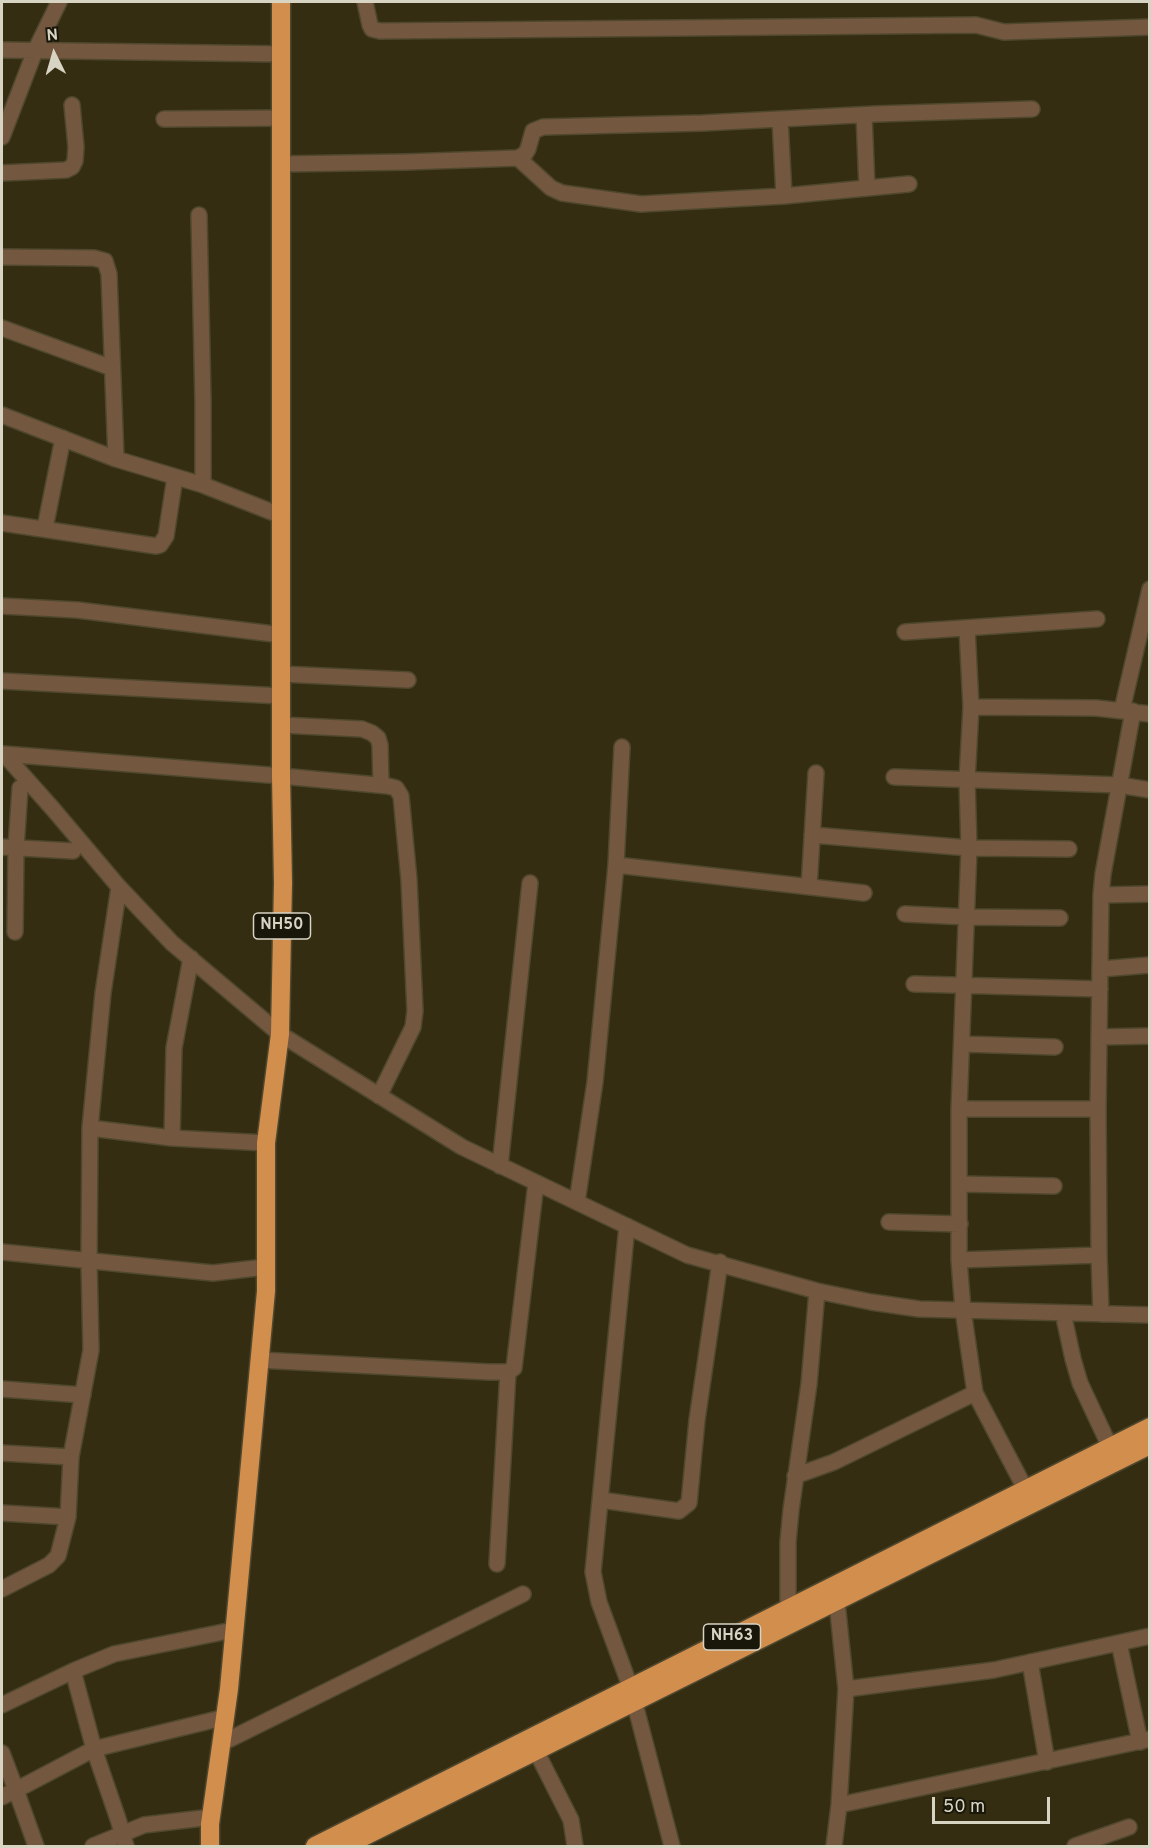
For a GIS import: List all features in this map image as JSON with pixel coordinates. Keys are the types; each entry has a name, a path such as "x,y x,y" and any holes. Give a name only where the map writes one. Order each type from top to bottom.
{"highway":[{"name":"NH50","path":"210,1846 226,1717 259,1360 266,1267 266,1143 280,1034 283,883 281,2"},
{"name":"NH63","path":"1029,1496 1110,1447 1148,1436"},
{"name":"NH63","path":"315,1846 379,1822 632,1696 784,1626 835,1595 1148,1436"},
{"name":"NH63","path":"632,1696 788,1608 835,1595"},
{"name":"NH63","path":"345,1846 379,1822"}],"street":[{"path":"2,137 35,51 59,2"},
{"path":"365,2 372,29 380,31 976,25 1004,32 1149,27"},
{"path":"2,50 281,54"},
{"path":"2,173 66,170 72,167 76,147 72,105"},
{"path":"280,164 518,158 525,154 533,131 543,127 1032,110"},
{"path":"864,115 867,188"},
{"path":"164,119 281,118"},
{"path":"780,119 784,196"},
{"path":"518,158 551,188 562,193 641,204 784,196 909,184"},
{"path":"199,215 203,403 202,485"},
{"path":"2,257 94,258 105,261 109,274 116,459"},
{"path":"2,328 112,368"},
{"path":"2,415 116,459 202,485 282,516"},
{"path":"45,528 63,438"},
{"path":"2,523 151,546 160,545 166,536 175,477"},
{"path":"1101,1314 1098,1109 1101,895 1119,785 1128,710 1143,644 1149,589"},
{"path":"2,606 77,610 282,635"},
{"path":"905,632 1097,619"},
{"path":"967,628 971,707 967,780 969,848 967,917 958,1109 959,1260 963,1310 975,1392 1029,1496"},
{"path":"281,674 408,680"},
{"path":"2,681 281,696"},
{"path":"971,707 1128,710 1149,714"},
{"path":"281,725 362,729 372,733 378,738 380,745 381,785"},
{"path":"577,1202 595,1082 616,865 622,747"},
{"path":"3,754 281,776 396,788 400,796 409,880 416,999 413,1027 379,1096"},
{"path":"3,754 119,887 172,942 280,1034 462,1148 687,1255 720,1262 817,1291 919,1309 1149,1315"},
{"path":"809,887 816,772"},
{"path":"894,777 1119,785 1149,790"},
{"path":"15,932 9,847 20,788"},
{"path":"812,835 969,848 1069,849"},
{"path":"9,847 73,851"},
{"path":"616,865 864,893"},
{"path":"500,1166 530,883"},
{"path":"2,1589 49,1565 58,1556 68,1517 71,1457 91,1350 90,1128 103,993 119,887"},
{"path":"1101,895 1149,894"},
{"path":"905,914 1060,918"},
{"path":"172,1137 174,1048 191,958"},
{"path":"1101,969 1149,966"},
{"path":"914,984 1101,989"},
{"path":"1099,1037 1149,1036"},
{"path":"962,1044 1055,1047"},
{"path":"958,1109 1098,1109"},
{"path":"90,1128 172,1137 266,1143"},
{"path":"259,1360 508,1372 514,1368 517,1356 536,1183"},
{"path":"960,1184 1054,1186"},
{"path":"889,1222 960,1224"},
{"path":"627,1226 593,1572 599,1602 632,1696 672,1846"},
{"path":"2,1252 213,1273 266,1267"},
{"path":"959,1260 1099,1255"},
{"path":"601,1500 679,1511 688,1503 697,1419 720,1262"},
{"path":"788,1608 788,1542 809,1384 817,1291"},
{"path":"1063,1313 1080,1383 1110,1447"},
{"path":"497,1564 508,1372"},
{"path":"2,1389 83,1395"},
{"path":"795,1476 834,1462 975,1392"},
{"path":"2,1453 71,1457"},
{"path":"2,1514 68,1517"},
{"path":"222,1743 523,1594"},
{"path":"834,1846 839,1805 846,1689 835,1595"},
{"path":"2,1705 114,1654 233,1630"},
{"path":"846,1689 953,1676 1149,1636"},
{"path":"839,1805 1144,1740 1119,1642"},
{"path":"1030,1662 1047,1762"},
{"path":"73,1671 94,1749 124,1840"},
{"path":"9,1794 94,1749 226,1717"},
{"path":"533,1744 571,1820 575,1846"},
{"path":"2,1753 9,1794 36,1846"},
{"path":"93,1846 124,1840 155,1822 212,1817"},
{"path":"1080,1846 1129,1827"}]}
